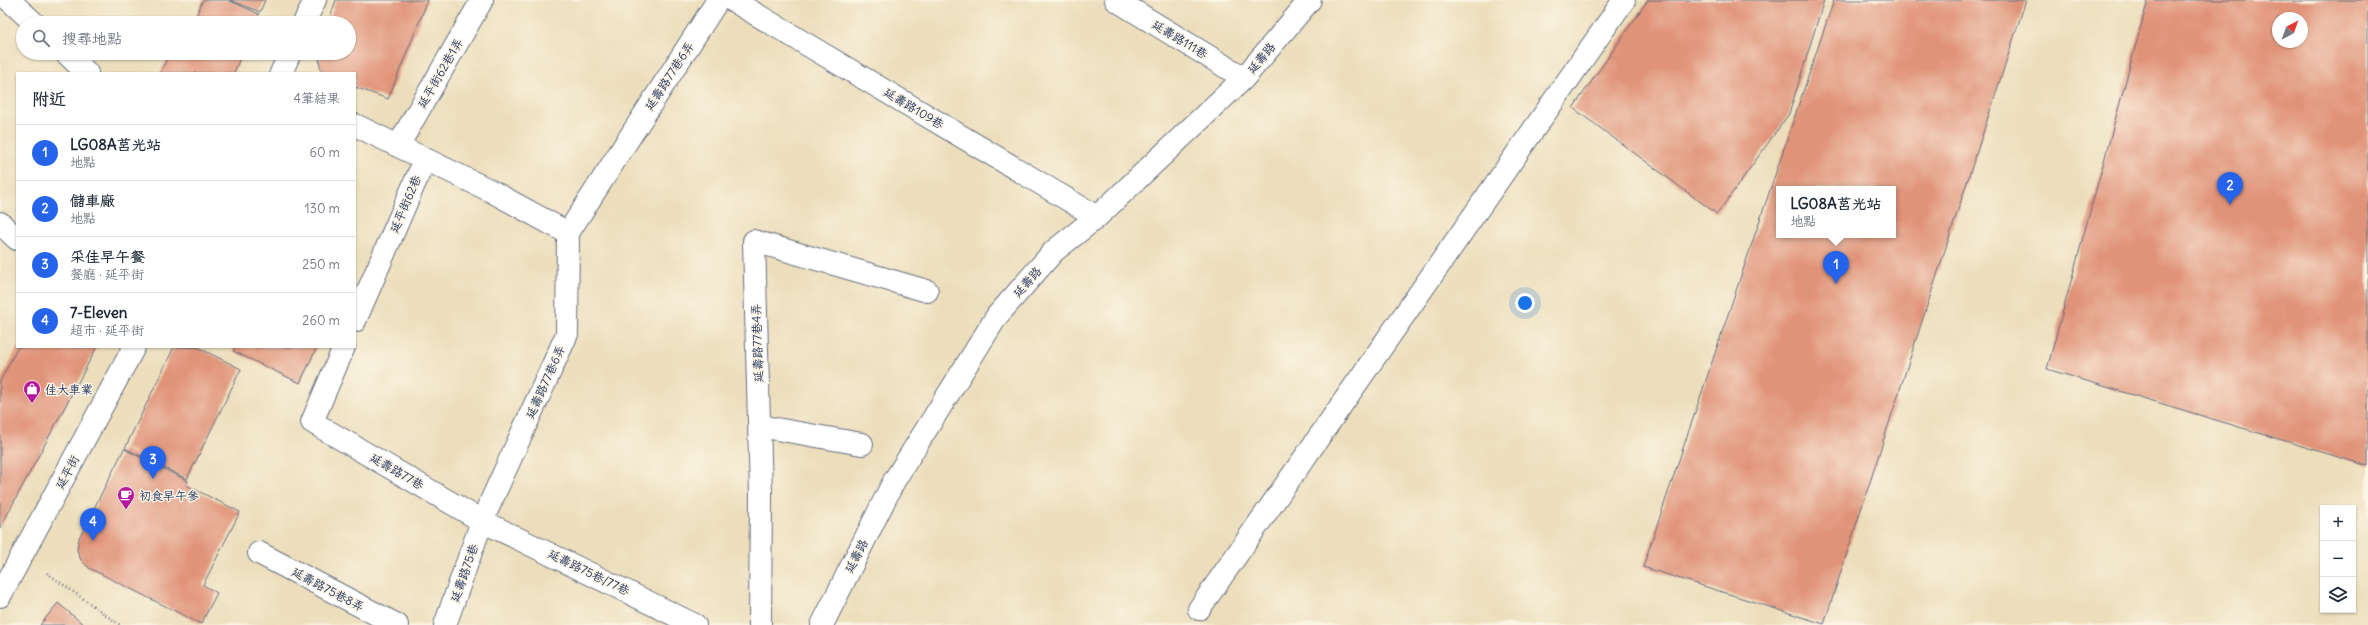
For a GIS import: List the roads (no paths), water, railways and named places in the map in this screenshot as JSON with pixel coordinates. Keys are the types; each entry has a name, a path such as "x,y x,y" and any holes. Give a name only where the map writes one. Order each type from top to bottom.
{"street":[{"path":"9,0 26,16"},
{"path":"307,16 315,0"},
{"name":"延平街62巷1弄","path":"398,146 482,0"},
{"name":"延壽路77巷6弄","path":"482,521 567,334 568,234 718,0"},
{"name":"延壽路109巷","path":"732,0 1096,217"},
{"name":"延壽路111巷","path":"1116,0 1244,78"},
{"name":"延壽路","path":"822,625 894,481 997,316 1054,252 1096,217 1244,78 1310,0"},
{"path":"1199,609 1624,0"},
{"path":"73,60 86,72"},
{"path":"281,72 287,60"},
{"path":"356,125 494,192 568,234"},
{"name":"延平街62巷","path":"356,319 425,159"},
{"path":"0,224 16,238"},
{"name":"延壽路77巷4弄","path":"760,625 759,426 754,241 927,291"},
{"name":"延平街","path":"3,584 22,555 133,348"},
{"name":"延壽路77巷","path":"344,348 312,422 482,521"},
{"path":"759,426 862,444"},
{"name":"延壽路75巷","path":"445,625 482,521"},
{"name":"延壽路75巷/77巷","path":"482,521 695,625"},
{"name":"延壽路75巷8弄","path":"260,552 397,625"}],"place":[{"name":"儲車廠","path":"2230,205"},
{"name":"LG08A莒光站","path":"1836,284"},
{"name":"佳大車業","path":"32,404"},
{"name":"采佳早午餐","path":"153,479"},
{"name":"初食早午參","path":"126,510"},
{"name":"7-Eleven","path":"93,541"}]}
